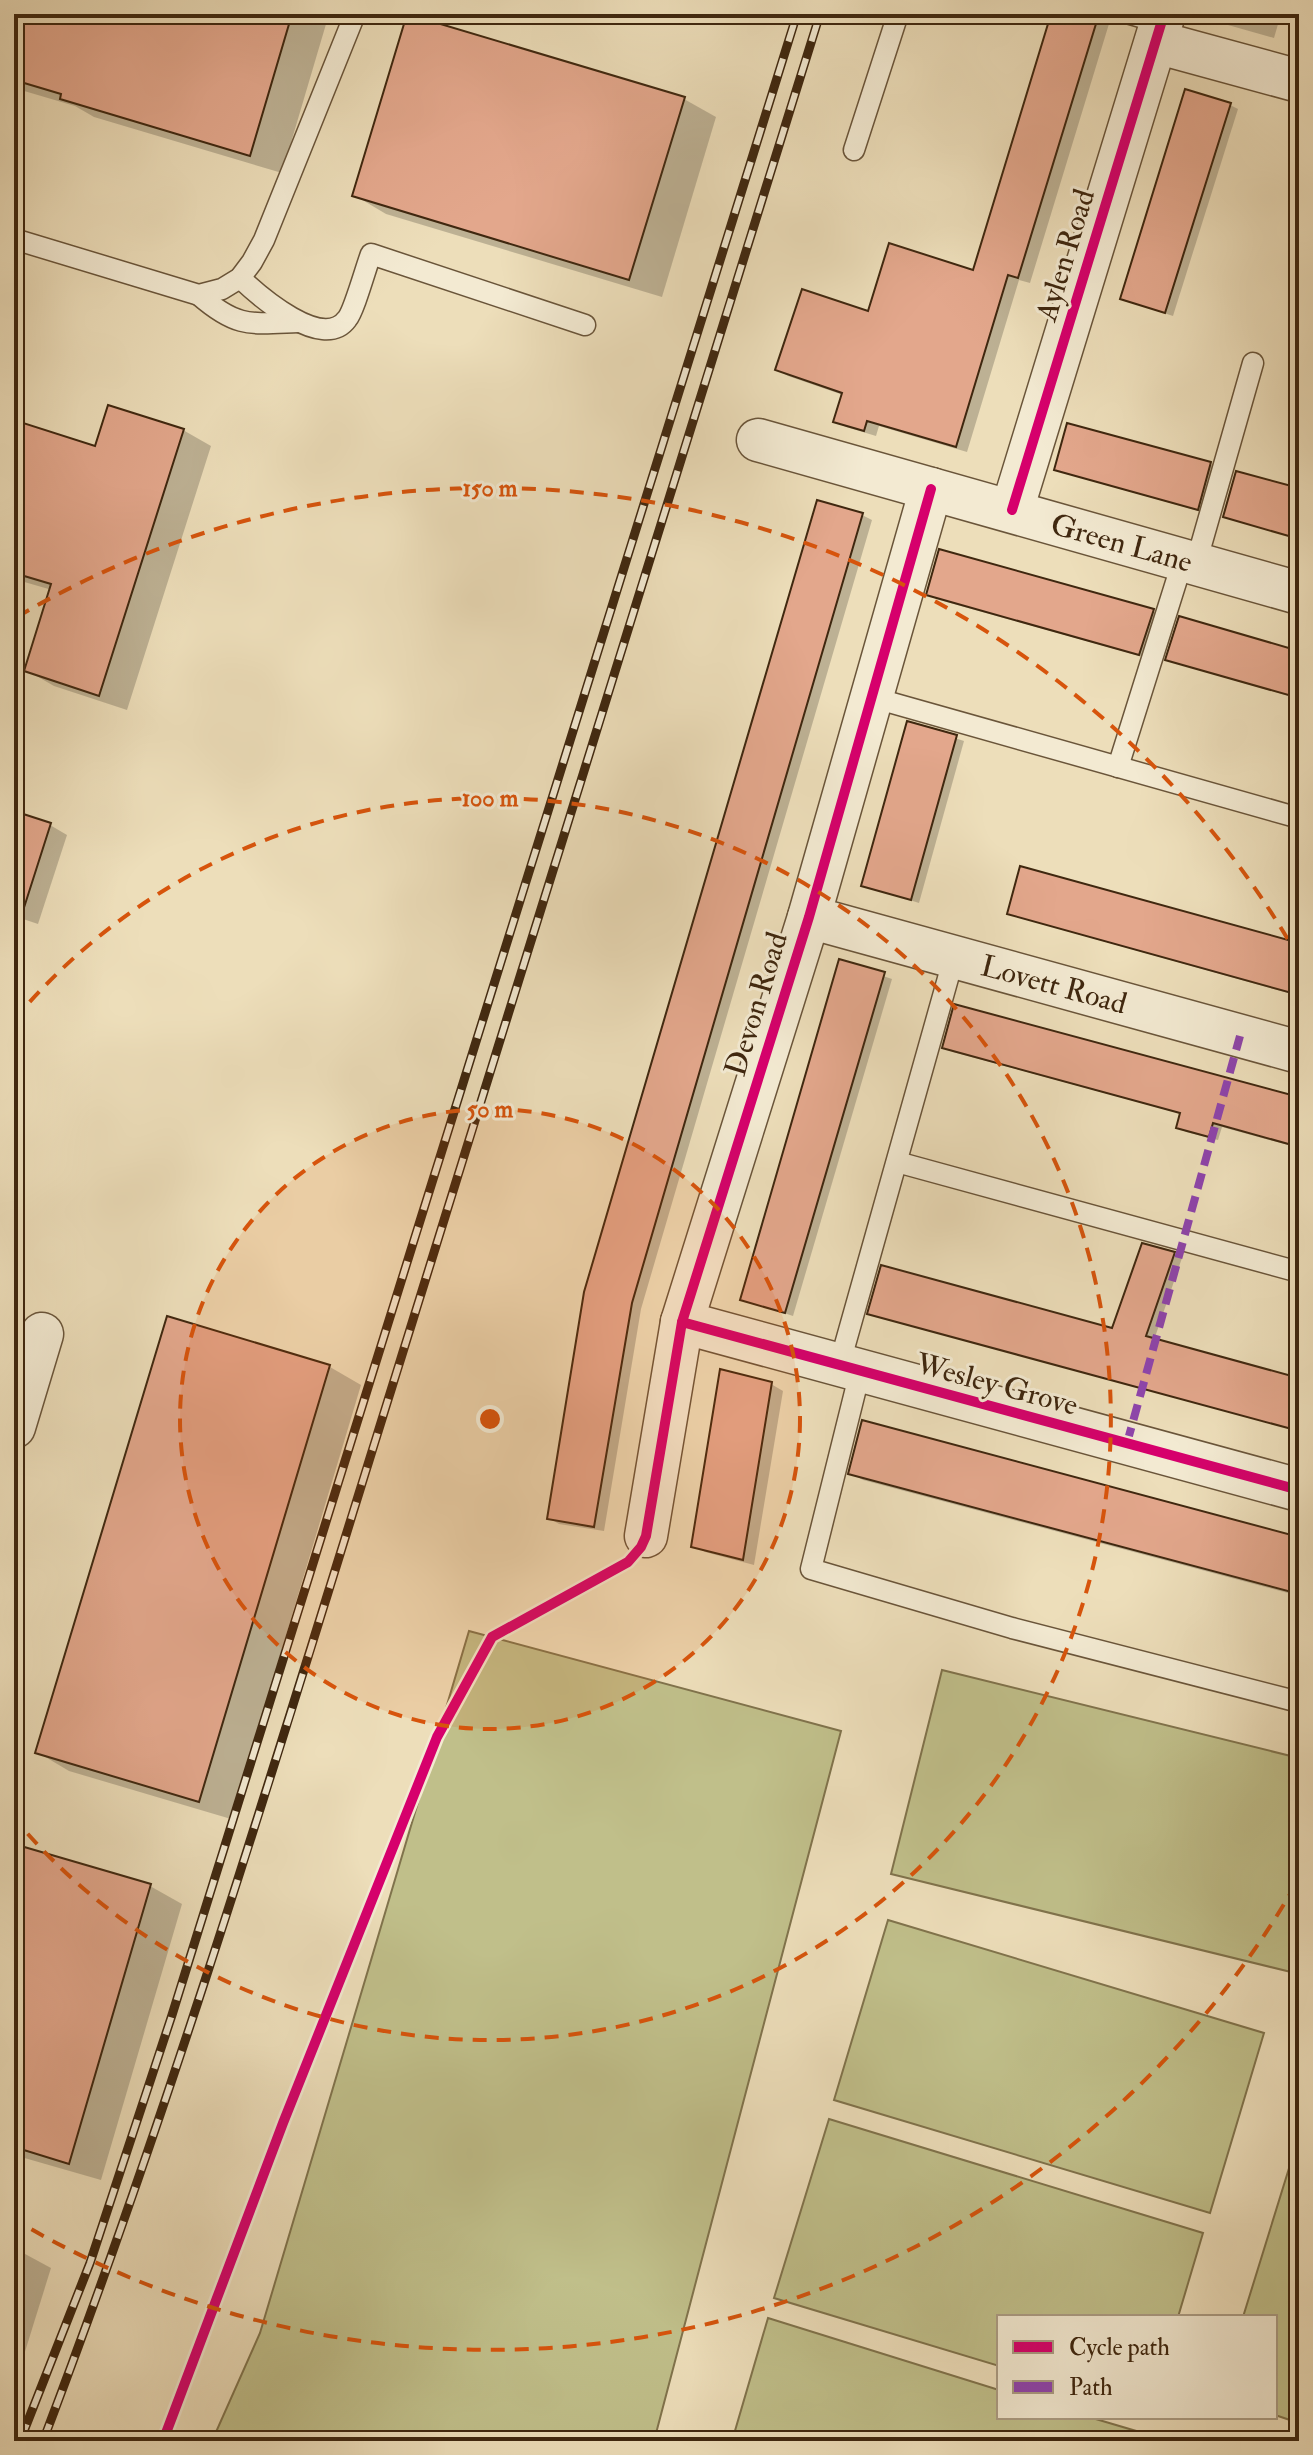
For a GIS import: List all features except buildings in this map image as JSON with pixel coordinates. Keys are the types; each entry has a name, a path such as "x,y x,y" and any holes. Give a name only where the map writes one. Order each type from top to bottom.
{"street":[{"path":"1153,23 1299,81"},
{"name":"Aylen Road","path":"1012,510 1153,23"},
{"name":"Green Lane","path":"758,440 1299,593"},
{"name":"Devon Road","path":"646,1536 682,1322 809,917 931,489"},
{"name":"Lovett Road","path":"809,917 1299,1052"},
{"name":"Wesley Grove","path":"682,1322 1299,1490"},
{"path":"14,1427 42,1334"}],"lane":[{"path":"199,295 222,289 240,278 264,240 355,14"},
{"path":"854,150 898,14"},
{"path":"14,239 199,295 221,315 252,324 298,322"},
{"path":"240,278 262,299 298,322 318,328 334,328 347,320 371,254 585,325"},
{"path":"1118,767 1190,561 1253,363"},
{"path":"871,697 1299,818"},
{"path":"954,957 897,1162 850,1369 811,1569 1012,1628 1299,1702"},
{"path":"897,1162 1299,1272"}],"shaded area":[{"path":"469,1631 841,1731 654,2441 212,2441 260,2333"},
{"path":"942,1670 1299,1758 1299,1974 891,1874"},
{"path":"888,1920 1264,2033 1210,2213 834,2100"},
{"path":"829,2119 1203,2233 1179,2315 997,2315 997,2365 774,2298"},
{"path":"1299,2136 1299,2423 1277,2416 1277,2315 1244,2315"},
{"path":"768,2318 997,2389 997,2419 1096,2419 1143,2433 1140,2441 732,2441"}],"railway":[{"path":"20,2441 90,2263 172,2015 797,14"},
{"path":"43,2441 139,2176 228,1909 820,14"}],"marked path":[{"path":"1127,1443 1240,1036"}],"cycle path":[{"path":"1012,510 1164,14"},
{"path":"163,2441 283,2123 437,1737 492,1637 628,1562 646,1536 682,1322 809,917 931,489"},
{"path":"682,1322 1299,1490"}]}
